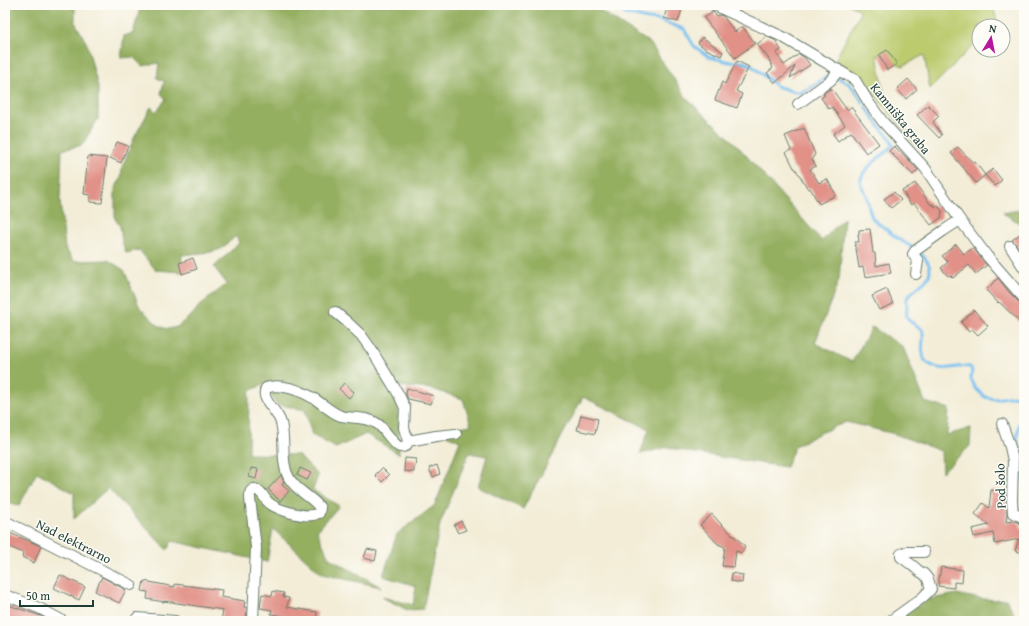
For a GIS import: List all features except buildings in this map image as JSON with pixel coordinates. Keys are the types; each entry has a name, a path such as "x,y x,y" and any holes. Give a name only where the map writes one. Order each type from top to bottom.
{"street":[{"name":"Kamniška graba","path":"714,5 783,37 836,75 855,80 883,122 925,168 960,220 987,256 1024,298"},
{"path":"798,104 836,75"},
{"path":"916,274 918,261 913,254 960,220"},
{"path":"1010,246 1024,268"},
{"path":"253,621 256,547 250,499 251,490 258,490 268,502 279,509 292,513 312,515 319,513 320,508 318,504 294,486 288,477 285,464 282,428 279,416 265,398 264,392 266,388 272,386 285,387 300,392 313,398 340,415 365,419 378,424 396,445 401,447 406,446 408,441 404,428 405,408 399,395 361,335 335,312"},
{"name":"Pod šolo","path":"1002,424 1013,461 1013,513 1024,518"},
{"path":"408,441 456,434"},
{"name":"Nad elektrarno","path":"5,521 131,585"},
{"path":"890,621 922,598 930,589 928,579 924,574 901,557 901,554 906,552 924,552"},
{"path":"5,595 39,608 63,621"},
{"path":"137,618 175,621"}],"green space":[{"path":"5,5 75,5 75,22 87,44 98,87 98,119 82,145 62,150 60,201 65,248 74,261 108,260 124,270 140,308 159,326 168,329 177,327 193,314 200,305 227,284 214,267 239,243 236,236 221,249 211,252 182,255 181,272 156,270 139,250 126,253 122,241 120,226 115,219 115,188 121,179 122,168 134,138 151,107 156,112 166,99 161,94 164,81 157,78 159,63 142,66 133,57 121,58 124,36 133,33 141,5 591,5 650,43 688,100 736,144 822,241 844,218 839,280 815,343 852,362 872,327 903,347 925,402 949,409 947,435 971,428 970,446 942,472 941,451 895,434 846,422 795,446 786,467 689,452 668,447 640,454 649,429 583,397 523,509 478,487 487,456 469,453 440,524 423,609 407,610 382,597 413,605 416,586 383,576 397,534 435,505 460,441 437,431 471,425 463,399 432,389 389,385 398,408 399,454 366,434 336,448 312,435 305,410 276,404 265,384 249,391 248,454 298,455 318,475 313,490 339,506 317,531 329,558 381,587 322,574 273,529 267,562 172,541 167,550 108,488 74,519 74,493 37,472 19,506 5,501 5,468 7,462 5,461"},
{"path":"850,5 993,5 996,18 971,18 971,48 930,89 924,55 903,66 877,55 884,92 917,146 864,82 835,60 861,11"},
{"path":"1024,204 1024,226 1003,213 1020,210"},
{"path":"957,594 982,599 1006,599 1014,613 1002,621 896,621 926,600"}],"waterway":[{"path":"618,5 625,14 658,20 684,29 694,46 709,57 730,62 743,62 751,65 776,86 795,92 801,92 829,77"},
{"path":"836,78 849,84 863,103"},
{"path":"866,107 879,126 890,138 893,145 865,170 861,177 861,185 872,217 895,237 919,252 929,265 929,276 907,299 907,315 909,320 922,330 922,349 925,361 935,367 945,369 965,366 970,367 972,370 971,379 975,388 985,397 995,399 1015,396 1024,400"},
{"path":"1024,415 1019,425 1017,438 1024,485"}]}
